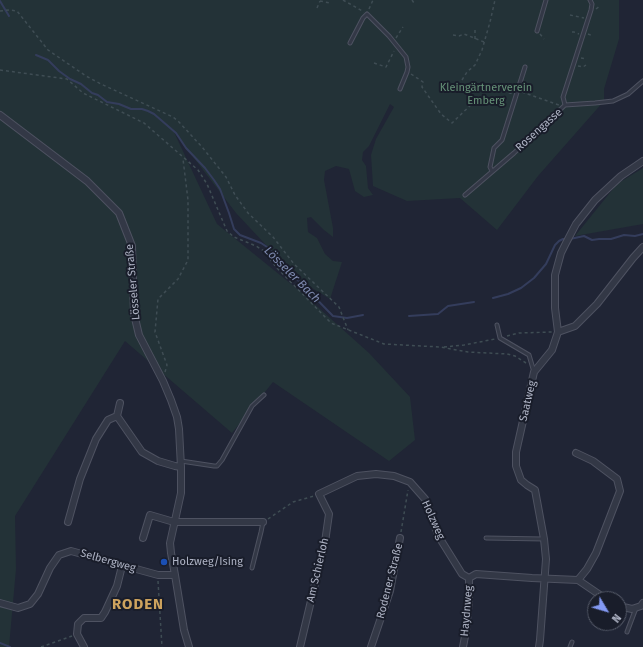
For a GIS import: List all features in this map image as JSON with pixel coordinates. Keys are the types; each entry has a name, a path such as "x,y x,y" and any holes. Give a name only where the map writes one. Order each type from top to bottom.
{"street":[{"name":"Lösseler Straße","path":"0,115 87,181 119,213 132,246 134,314 139,335 163,381 171,400 177,417 181,441 181,493 170,543 184,630 189,647"},
{"name":"Saatweg","path":"539,647 546,559 544,539 535,490 521,480 516,466 516,452 534,369 552,350 558,332 555,308 555,275 561,253 576,224 595,200 621,176 643,161"},
{"path":"558,332 575,326 597,304 643,247"},
{"path":"120,403 118,416 142,452 158,461 175,466 181,464"},
{"path":"68,522 80,479 96,439 108,420 118,416"},
{"path":"576,453 593,461 617,479 620,490 596,553 587,569 578,580 593,591"},
{"path":"319,494 356,476 376,474 394,476 410,482"},
{"name":"Holzweg","path":"410,482 425,499 439,537 462,574 469,578"},
{"name":"Am Schierloh","path":"300,647 325,542 329,514 319,494"},
{"path":"143,538 150,515 174,522 263,522"},
{"name":"Rodener Straße","path":"371,647 390,591 400,538"},
{"name":"Selbergweg","path":"0,603 18,608 30,604 38,594 50,568 59,555 70,551 158,575 175,575"},
{"path":"84,647 78,634 78,624 84,618 100,618 105,612 117,586 122,566"},
{"name":"Haydnweg","path":"463,647 468,613 469,578 476,574 578,580"},
{"path":"627,608 636,608 641,606 643,603"}],"lane":[{"path":"537,31 546,0"},
{"name":"Rosengasse","path":"465,195 565,106 563,97 591,10 592,4 590,0"},
{"path":"350,43 363,18 367,14 390,36 406,57 408,67 400,89"},
{"path":"492,171 490,166 494,148 502,140 525,67"},
{"path":"565,106 613,100 628,94 643,81"},
{"path":"497,325 500,338 529,355 534,369"},
{"path":"181,464 217,466 222,460 252,406 264,394"},
{"path":"252,568 263,522"},
{"path":"486,538 544,539"},
{"path":"627,632 636,608"},
{"path":"570,647 572,642"}],"path":[{"path":"317,8 320,0 330,3"},
{"path":"343,0 367,14 373,0"},
{"path":"462,80 467,72 475,65 482,50 495,0"},
{"path":"0,11 18,11 48,50 86,76 173,117 202,147 226,177 235,195 248,213 273,237 294,264 339,307 348,330"},
{"path":"570,15 588,19"},
{"path":"394,42 403,27"},
{"path":"475,39 476,28"},
{"path":"572,32 583,35"},
{"path":"453,35 459,36 464,34 484,42"},
{"path":"374,62 386,67 397,46"},
{"path":"574,64 583,67 586,65"},
{"name":"Saatweg","path":"0,70 66,79 82,93 144,122 198,170 207,184 227,231 234,237 264,251 276,267 331,323 384,344 507,354 515,356 534,369"},
{"path":"407,72 423,82 422,87 441,114 452,123 480,96"},
{"path":"503,91 516,95"},
{"path":"518,91 565,106"},
{"path":"163,381 167,365 155,332 158,299 178,279 188,260 188,200 183,158"},
{"path":"440,348 464,345 519,333 558,332"},
{"path":"400,538 410,482"},
{"path":"263,522 294,502 319,494"},
{"path":"158,575 162,647"},
{"path":"41,647 78,634"}],"green space":[{"name":"Kleingärtnerverein Emberg","path":"0,0 619,0 619,39 604,89 604,101 538,176 497,230 460,198 407,201 373,186 371,155 376,139 394,107 390,104 369,146 363,152 362,160 366,166 368,188 373,195 364,197 355,191 349,169 336,166 325,171 324,180 333,228 333,237 311,217 307,218 308,232 317,238 325,254 333,261 342,262 330,299 291,275 236,213 174,132 217,224 301,292 369,353 410,397 415,440 389,461 273,382 232,433 125,341 15,516 16,569 9,647 0,647"},
{"path":"643,168 643,224 575,236 617,184"}],"waterway":[{"name":"Lösseler Bach","path":"0,1 9,16"},
{"name":"Lösseler Bach","path":"36,55 48,60 70,79 81,84 107,102 119,104 131,109 142,109 154,114 176,133 186,148 214,180 220,189 234,229 240,235 261,243 267,247 279,262 333,316 347,318 363,315"},
{"name":"Lösseler Bach","path":"570,239 584,236 592,240 611,239 624,235 635,236 643,234"},
{"name":"Lösseler Bach","path":"493,298 508,294 521,288 534,278 546,264 555,245 559,241 566,239"},
{"name":"Lösseler Bach","path":"409,316 438,314 448,306 474,302"},
{"path":"0,643 10,647"}],"place":[{"name":"Holzweg/Ising","path":"164,562"}],"district":[{"name":"RODEN","path":"138,605"}]}
